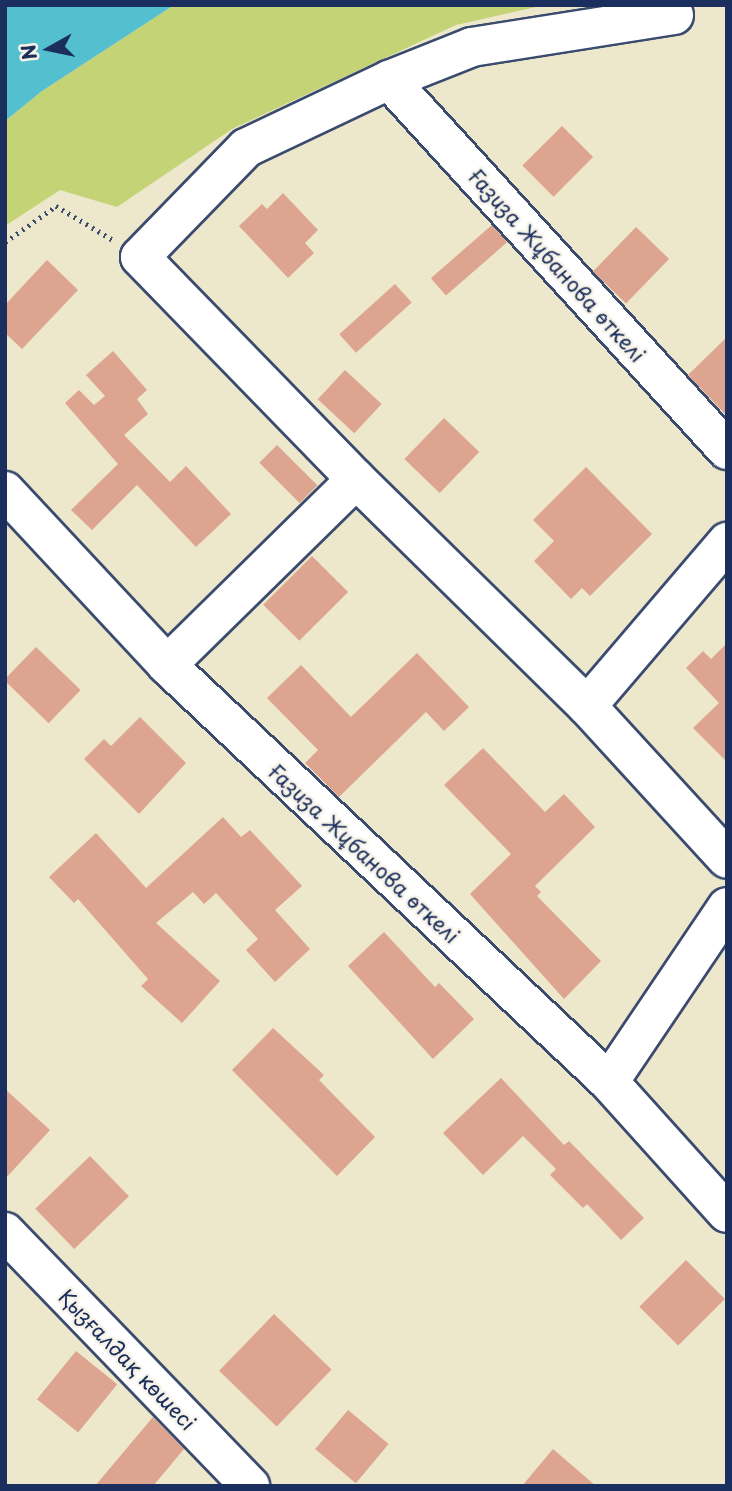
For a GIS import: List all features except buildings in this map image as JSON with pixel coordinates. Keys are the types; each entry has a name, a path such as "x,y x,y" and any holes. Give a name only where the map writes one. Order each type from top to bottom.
{"street":[{"path":"674,15 472,47 389,80 246,148 140,257 356,479 587,706 727,859"},
{"name":"Ғазиза Жұбанова өткелі","path":"389,80 727,450"},
{"path":"167,665 356,479"},
{"name":"Ғазиза Жұбанова өткелі","path":"5,491 167,665 609,1082 727,1213"},
{"path":"587,706 727,542"},
{"path":"609,1082 727,907"},
{"name":"Қызғалдақ көшесі","path":"5,1232 250,1486"}],"path":[{"path":"5,242 56,206 140,257"}],"green space":[{"path":"174,5 545,5 456,25 232,129 117,207 60,190 5,226 5,121 42,91"}],"water":[{"path":"5,5 174,5 42,91 5,121"}]}
